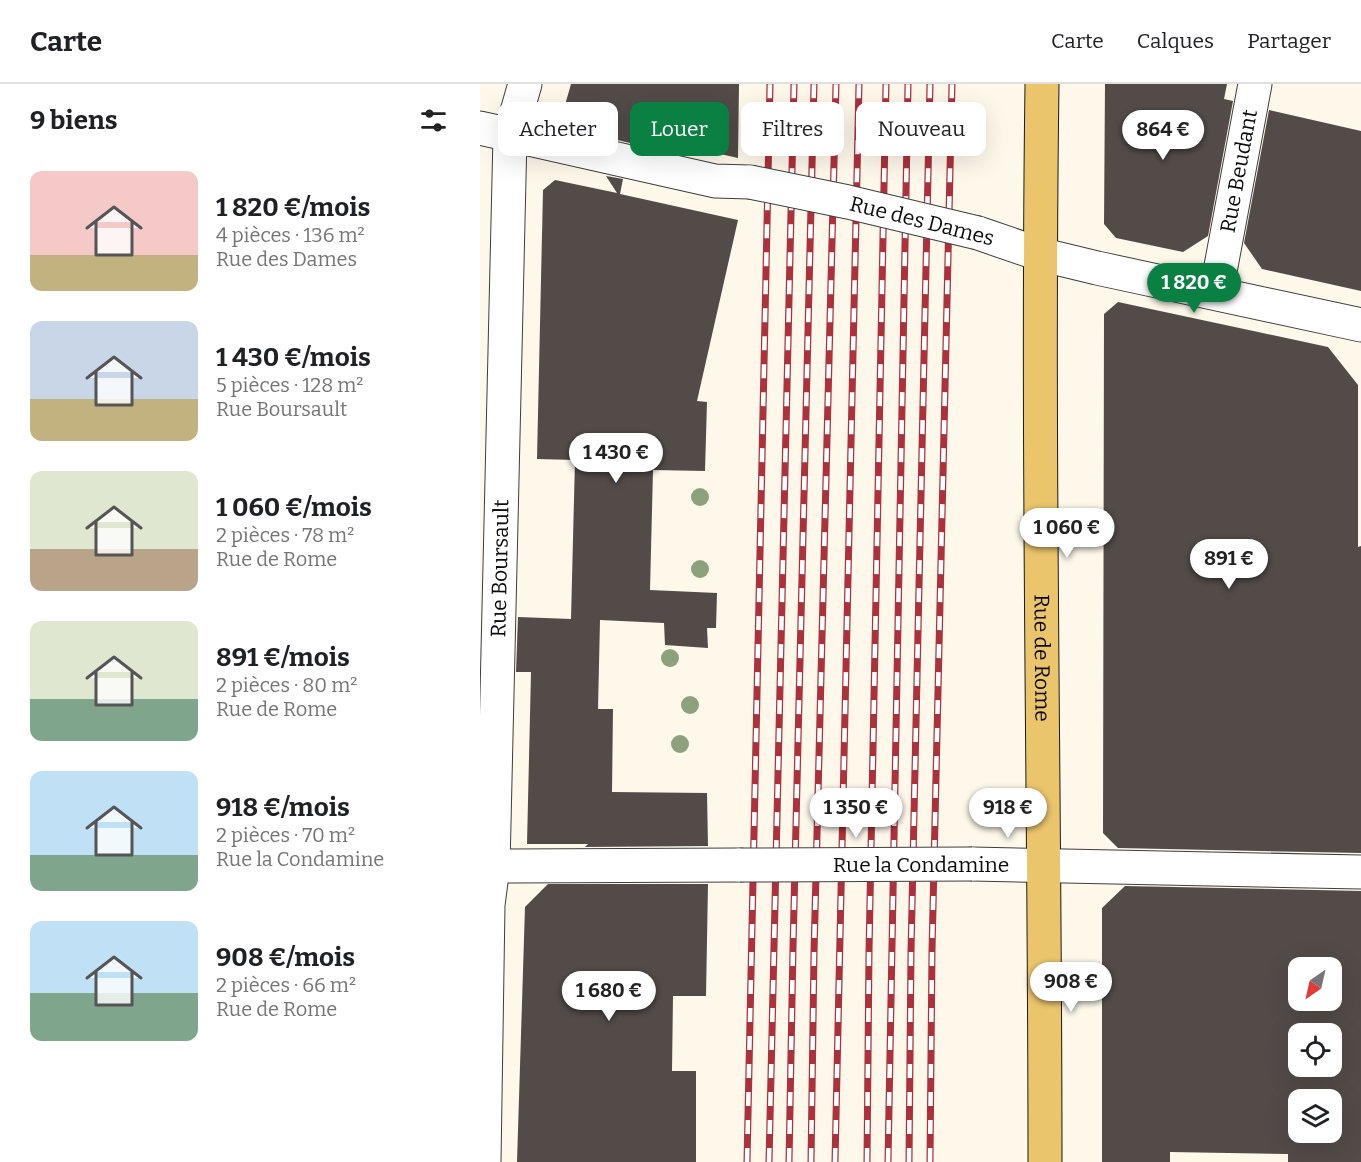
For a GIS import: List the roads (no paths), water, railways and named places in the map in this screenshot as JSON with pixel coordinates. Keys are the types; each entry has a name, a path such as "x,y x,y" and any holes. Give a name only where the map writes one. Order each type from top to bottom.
{"main road":[{"name":"Rue de Rome","path":"1042,84 1039,254 1045,1162"}],"street":[{"name":"Rue Boursault","path":"484,1162 495,132 525,84"},
{"name":"Rue Beudant","path":"1216,293 1255,84"},
{"name":"Rue des Dames","path":"495,132 715,182 750,182 978,232 1039,254 1361,325"},
{"name":"Rue la Condamine","path":"486,866 972,864 1361,872"}],"railway":[{"path":"747,1162 770,84"},
{"path":"769,1162 794,84"},
{"path":"789,1162 814,84"},
{"path":"811,1162 814,953 836,84"},
{"path":"835,1162 859,84"},
{"path":"867,1162 886,84"},
{"path":"888,1162 908,84"},
{"path":"909,1162 911,952 930,84"},
{"path":"930,1162 932,951 952,84"}]}
